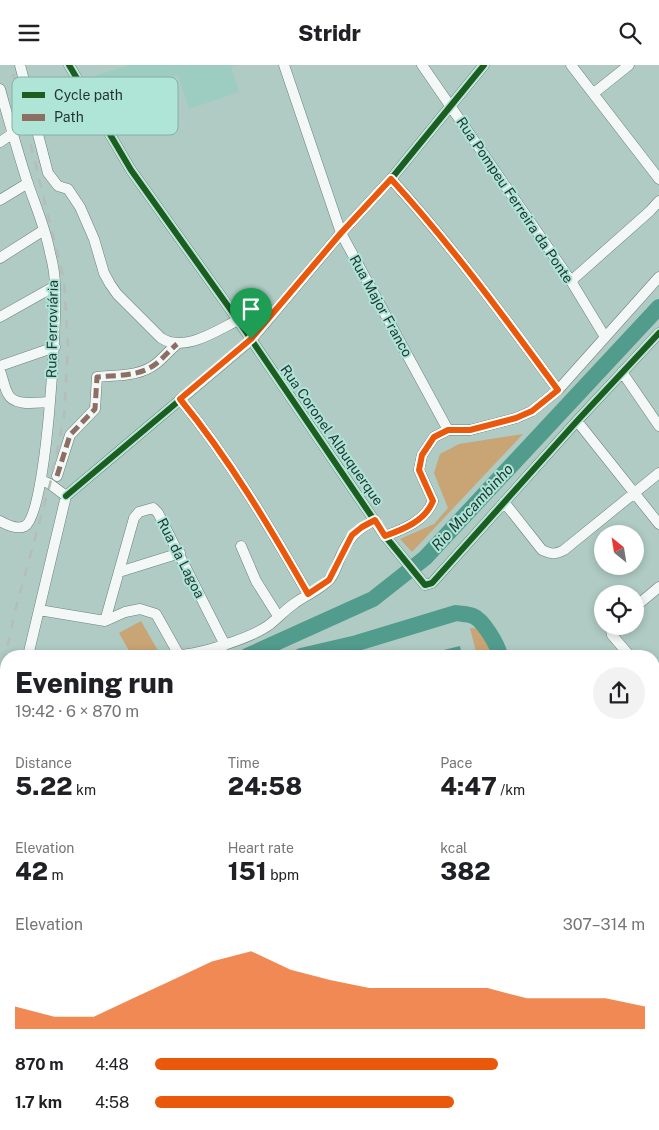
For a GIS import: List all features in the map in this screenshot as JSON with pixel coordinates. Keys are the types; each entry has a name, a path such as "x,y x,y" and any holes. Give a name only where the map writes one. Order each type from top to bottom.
{"street":[{"name":"Rua Coronel Albuquerque","path":"69,65 76,77"},
{"name":"Rua Major Franco","path":"284,65 341,233 448,430"},
{"name":"Rua Pompeu Ferreira da Ponte","path":"422,65 571,281 605,337"},
{"path":"29,650 66,496 251,339 341,233 391,179 484,65"},
{"path":"571,65 659,179"},
{"path":"594,93 630,65"},
{"name":"Rua Ferroviária","path":"0,89 12,134"},
{"path":"0,142 12,134"},
{"name":"Rua Ferroviária","path":"0,521 12,527 24,527 30,522 33,515 41,480 55,347 55,286 50,253 12,135"},
{"path":"38,135 48,173 58,186 68,189 80,207 94,239 104,273 110,284 117,295 161,338 168,343 177,344 200,339 238,320"},
{"name":"Rua Coronel Albuquerque","path":"111,135 132,170 238,320 385,536 423,583 427,585 432,583 504,502"},
{"path":"391,179 429,221 476,279 558,390"},
{"path":"0,200 28,183"},
{"path":"571,281 659,201"},
{"path":"0,258 44,230"},
{"path":"385,536 418,521 431,507 433,501 419,470 420,461 426,446 434,437 448,430 470,430 516,418 532,411 558,390 659,277"},
{"path":"0,317 55,286"},
{"path":"659,333 504,502 542,550 556,554 564,550 659,473"},
{"path":"57,476 70,435 95,409 96,377 146,370 157,363 177,344"},
{"path":"0,366 55,347"},
{"path":"0,371 8,396 13,400 20,402 50,402"},
{"path":"622,373 659,426"},
{"path":"180,399 232,467 272,530 308,594"},
{"path":"578,421 633,494 659,524"},
{"path":"41,480 66,496"},
{"name":"Rua da Lagoa","path":"105,621 134,518 139,512 153,508 158,513 180,553 225,645"},
{"path":"209,650 263,629 329,580 352,535 375,520"},
{"path":"241,546 256,581 278,616"},
{"path":"119,572 180,553"},
{"path":"644,600 659,587"},
{"path":"39,609 105,621 125,612 140,609 156,614 176,650"},
{"path":"612,635 625,650"}],"shaded area":[{"path":"129,65 237,65 231,67 239,92 189,109 178,75 172,77 98,77 97,75"},
{"path":"523,434 412,552 400,539 434,524 448,508 434,473 440,454 459,444"},
{"path":"141,621 158,650 129,650 119,633"},
{"path":"470,628 486,629 498,650 476,650"},
{"path":"460,646 461,650 444,650"}],"waterway":[{"name":"Rio Mucambinho","path":"260,650 373,599 425,558 659,307"},
{"path":"327,650 357,643 456,613 467,614 477,618 498,650"}],"railway":[{"path":"11,65 14,77"},
{"path":"7,650 15,611 50,484 64,417 68,345 64,280 28,135"}],"marked path":[{"path":"57,476 70,435 95,409 97,377 128,375 143,371 157,363 177,344"}],"cycle path":[{"path":"69,65 76,77"},
{"path":"66,496 251,340 341,233 391,179 484,65"},
{"path":"110,135 131,170 238,320 385,536 425,585 432,583 577,421 659,333"}],"route":[{"path":"391,179 429,221 476,279 558,390 532,411 516,418 470,430 448,430 434,437 426,446 420,461 419,470 433,501 431,507 418,521 400,531 385,536 375,520 362,527 352,535 329,580 308,594 272,530 232,467 180,399 251,339 341,233 391,179"}]}
